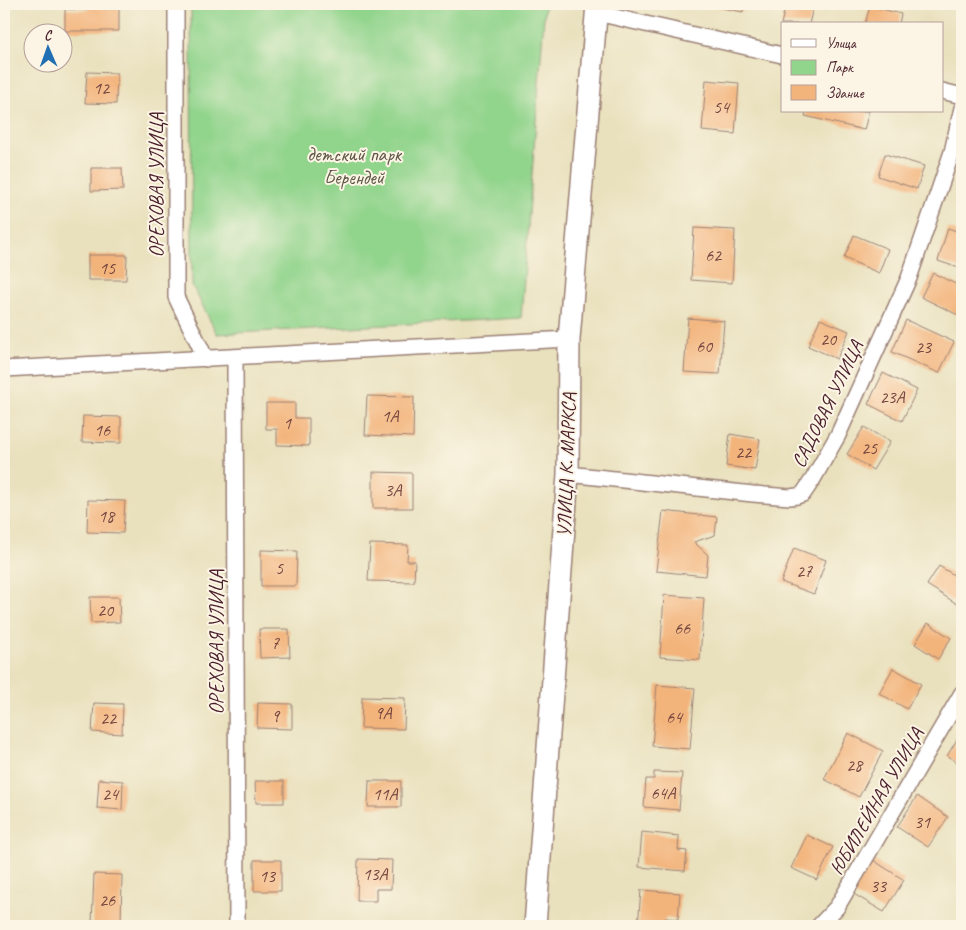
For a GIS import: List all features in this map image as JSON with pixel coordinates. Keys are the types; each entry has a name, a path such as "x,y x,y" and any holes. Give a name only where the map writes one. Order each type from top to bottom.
{"main road":[{"name":"УЛИЦА К. МАРКСА","path":"535,926 568,474 569,339 597,8"}],"street":[{"name":"ОРЕХОВАЯ УЛИЦА","path":"176,4 176,298 206,359"},
{"path":"597,8 781,55"},
{"path":"944,92 962,96"},
{"name":"САДОВАЯ УЛИЦА","path":"568,474 753,494 790,497 803,494 838,435 908,278 952,152 962,108"},
{"path":"4,369 569,339"},
{"name":"ОРЕХОВАЯ УЛИЦА","path":"235,357 237,926"},
{"name":"ЮБИЛЕЙНАЯ УЛИЦА","path":"819,926 837,907 962,693"}],"green space":[{"name":"детский парк Берендей","path":"191,4 545,4 521,318 217,334 192,285"}],"building":[{"path":"4,4 8,4 8,14 4,14"},
{"path":"88,4 119,4 119,31 72,31 72,22 65,22 65,9 88,10"},
{"path":"706,4 744,4 743,12"},
{"path":"786,4 814,4 810,22 782,22"},
{"path":"870,6 901,14 899,22 866,22"},
{"path":"87,72 117,73 116,104 85,103"},
{"path":"706,80 739,83 735,134 702,131"},
{"path":"806,112 869,112 864,130 805,116"},
{"path":"885,154 924,166 917,189 878,176"},
{"path":"4,166 9,166 9,199 4,199"},
{"path":"91,168 122,168 123,190 91,191"},
{"path":"694,228 735,230 732,283 691,280"},
{"path":"948,228 962,233 962,269 938,261"},
{"path":"854,235 888,249 879,273 844,258"},
{"path":"88,255 127,255 126,280 88,280"},
{"path":"933,273 962,287 962,317 921,297"},
{"path":"688,318 724,321 720,374 684,372"},
{"path":"820,319 849,331 837,359 808,346"},
{"path":"906,320 954,342 939,373 892,352"},
{"path":"883,373 917,390 902,421 868,404"},
{"path":"367,396 414,397 413,437 365,435"},
{"path":"266,403 295,403 295,418 309,418 309,446 277,445 277,429 266,429"},
{"path":"83,416 121,417 121,443 82,442"},
{"path":"864,427 890,442 873,470 847,454"},
{"path":"730,434 760,439 755,470 726,466"},
{"path":"373,472 412,473 412,508 373,508"},
{"path":"88,500 125,501 123,533 87,532"},
{"path":"663,511 717,517 715,535 694,542 708,555 706,576 656,571"},
{"path":"4,516 9,516 8,539 4,539"},
{"path":"370,544 408,545 407,561 415,561 414,582 368,581"},
{"path":"794,548 826,560 814,594 781,582"},
{"path":"261,550 297,551 296,586 261,586"},
{"path":"939,566 962,580 962,607 927,585"},
{"path":"664,595 704,598 700,660 660,657"},
{"path":"90,597 119,597 120,622 91,623"},
{"path":"4,613 6,613 6,644 4,644"},
{"path":"928,623 951,638 938,659 915,644"},
{"path":"259,629 289,629 290,657 260,658"},
{"path":"893,668 921,684 907,709 879,693"},
{"path":"657,685 695,688 690,749 652,746"},
{"path":"4,689 6,689 6,727 4,727"},
{"path":"362,697 405,698 404,729 361,728"},
{"path":"94,703 123,704 122,734 92,732"},
{"path":"258,703 292,704 292,729 257,728"},
{"path":"848,733 883,751 859,797 824,779"},
{"path":"959,736 962,738 962,765 947,756"},
{"path":"654,772 682,773 679,810 644,807 646,779 654,779"},
{"path":"99,779 123,781 122,810 97,808"},
{"path":"255,781 284,781 284,803 256,803"},
{"path":"369,781 401,781 401,807 368,807"},
{"path":"917,796 948,817 928,847 897,827"},
{"path":"642,832 679,836 678,850 687,851 685,871 639,867"},
{"path":"807,835 833,847 817,880 791,868"},
{"path":"358,859 392,860 391,889 376,889 376,901 357,901"},
{"path":"254,860 281,860 281,891 254,891"},
{"path":"873,860 904,880 884,912 852,893"},
{"path":"94,874 122,875 121,925 92,924"},
{"path":"641,890 680,893 678,919 665,918 664,926 638,926"}]}
